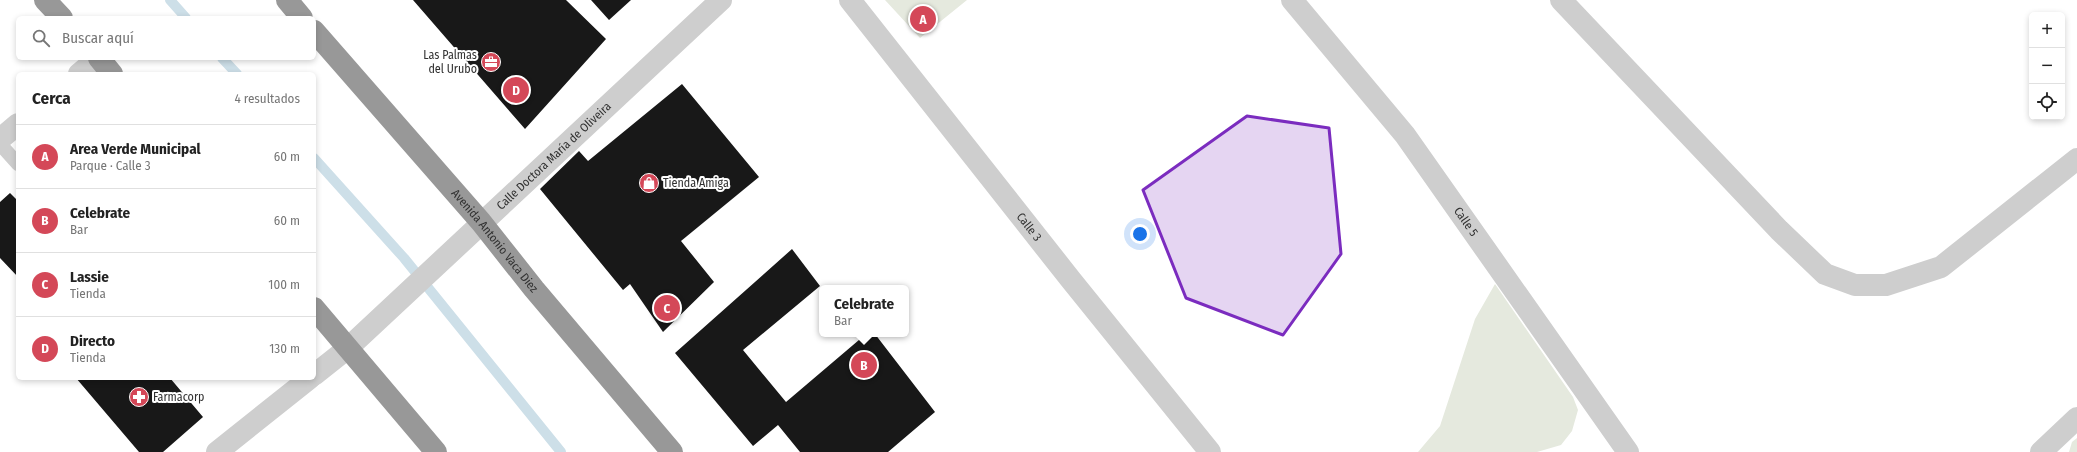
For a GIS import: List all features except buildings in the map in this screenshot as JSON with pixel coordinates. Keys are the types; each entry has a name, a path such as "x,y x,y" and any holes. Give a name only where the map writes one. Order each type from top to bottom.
{"highway":[{"path":"45,0 60,16"},
{"path":"287,0 300,16"},
{"name":"Avenida Antonio Vaca Diez","path":"316,33 481,222 534,289 672,452"},
{"path":"100,60 110,72"},
{"path":"316,310 436,452"}],"street":[{"name":"Calle Doctora María de Oliveira","path":"316,373 348,348 481,222 721,0"},
{"name":"Calle 3","path":"850,0 1071,280 1210,452"},
{"name":"Calle 5","path":"1292,0 1405,135 1628,452"},
{"path":"1561,0 1779,230 1826,274 1855,285 1886,285 1941,267 2077,159"},
{"path":"81,72 96,60"},
{"path":"0,139 16,126"},
{"path":"217,452 307,380"},
{"path":"2041,452 2077,418"}],"lane":[{"path":"0,144 16,162"}],"highlighted area":[{"path":"1247,116 1329,128 1341,254 1283,335 1186,298 1143,190"}],"shaded area":[{"path":"885,0 967,0 920,38"},
{"path":"1495,284 1573,397 1578,410 1572,431 1561,445 1537,452 1418,452 1440,426 1475,319"},
{"path":"2077,438 2077,452 2069,452 2072,442"}],"waterway":[{"path":"170,0 184,16"},
{"path":"224,60 235,72"},
{"path":"316,160 404,258 561,452"}],"place":[{"name":"Area Verde Municipal","path":"923,19"},
{"name":"Las Palmas del Urubo","path":"491,62"},
{"name":"Directo","path":"516,90"},
{"name":"Tienda Amiga","path":"649,183"},
{"name":"Lassie","path":"667,308"},
{"name":"Celebrate","path":"864,365"},
{"name":"Farmacorp","path":"139,397"}]}
